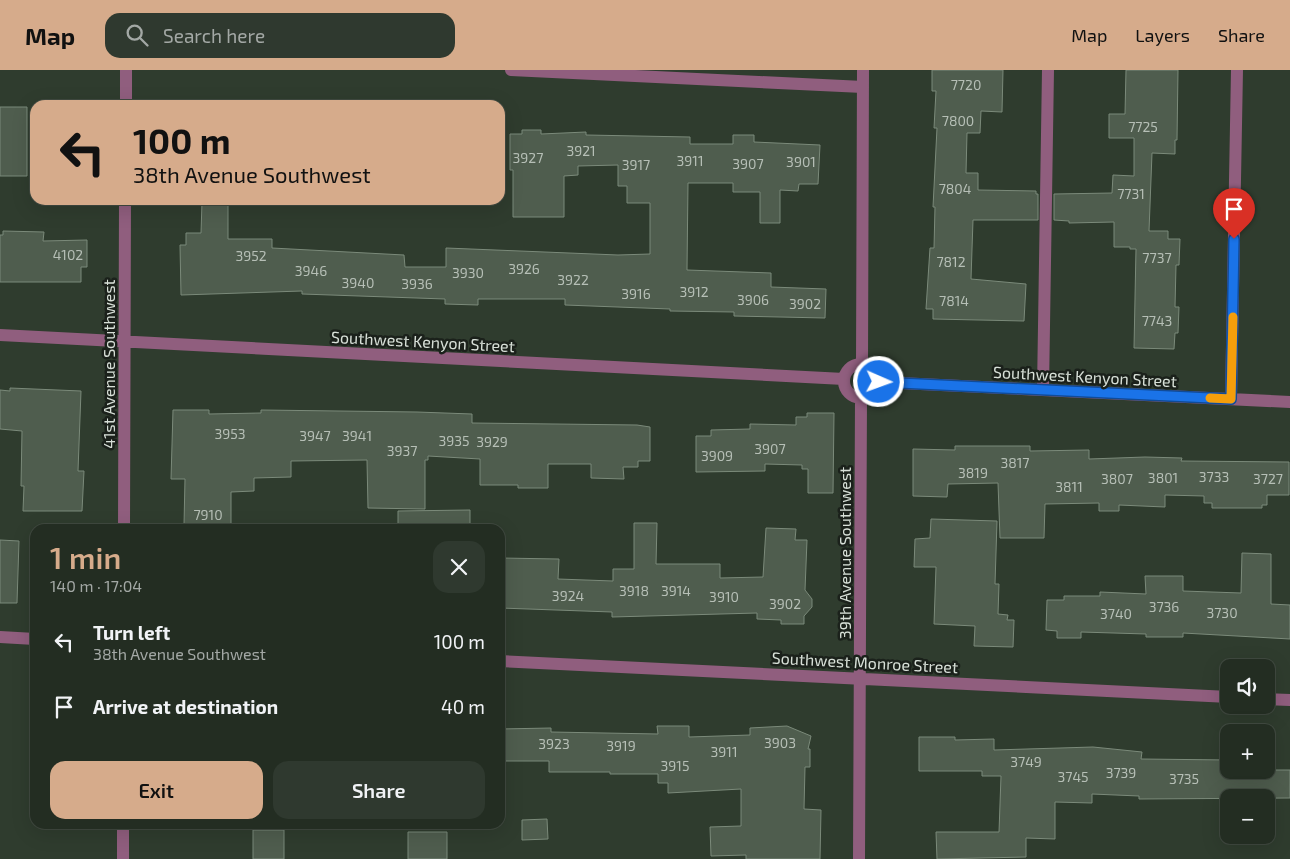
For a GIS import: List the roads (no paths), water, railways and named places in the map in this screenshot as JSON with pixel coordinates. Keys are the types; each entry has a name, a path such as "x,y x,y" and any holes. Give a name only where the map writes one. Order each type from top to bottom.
{"street":[{"path":"126,70 126,100"},
{"path":"511,70 863,87"},
{"path":"862,364 863,70"},
{"path":"1043,390 1048,70"},
{"path":"1231,399 1237,70"},
{"name":"41st Avenue Southwest","path":"124,524 123,341 125,205"},
{"name":"Southwest Kenyon Street","path":"0,334 844,379"},
{"path":"862,364 876,371 879,382 874,393 861,398 848,393 844,379 850,367 862,364"},
{"name":"Southwest Kenyon Street","path":"879,382 1290,402"},
{"name":"39th Avenue Southwest","path":"859,859 861,398"},
{"path":"0,637 30,639"},
{"name":"Southwest Monroe Street","path":"505,661 1220,697"},
{"path":"1275,699 1290,700"},
{"path":"123,829 123,859"}]}
